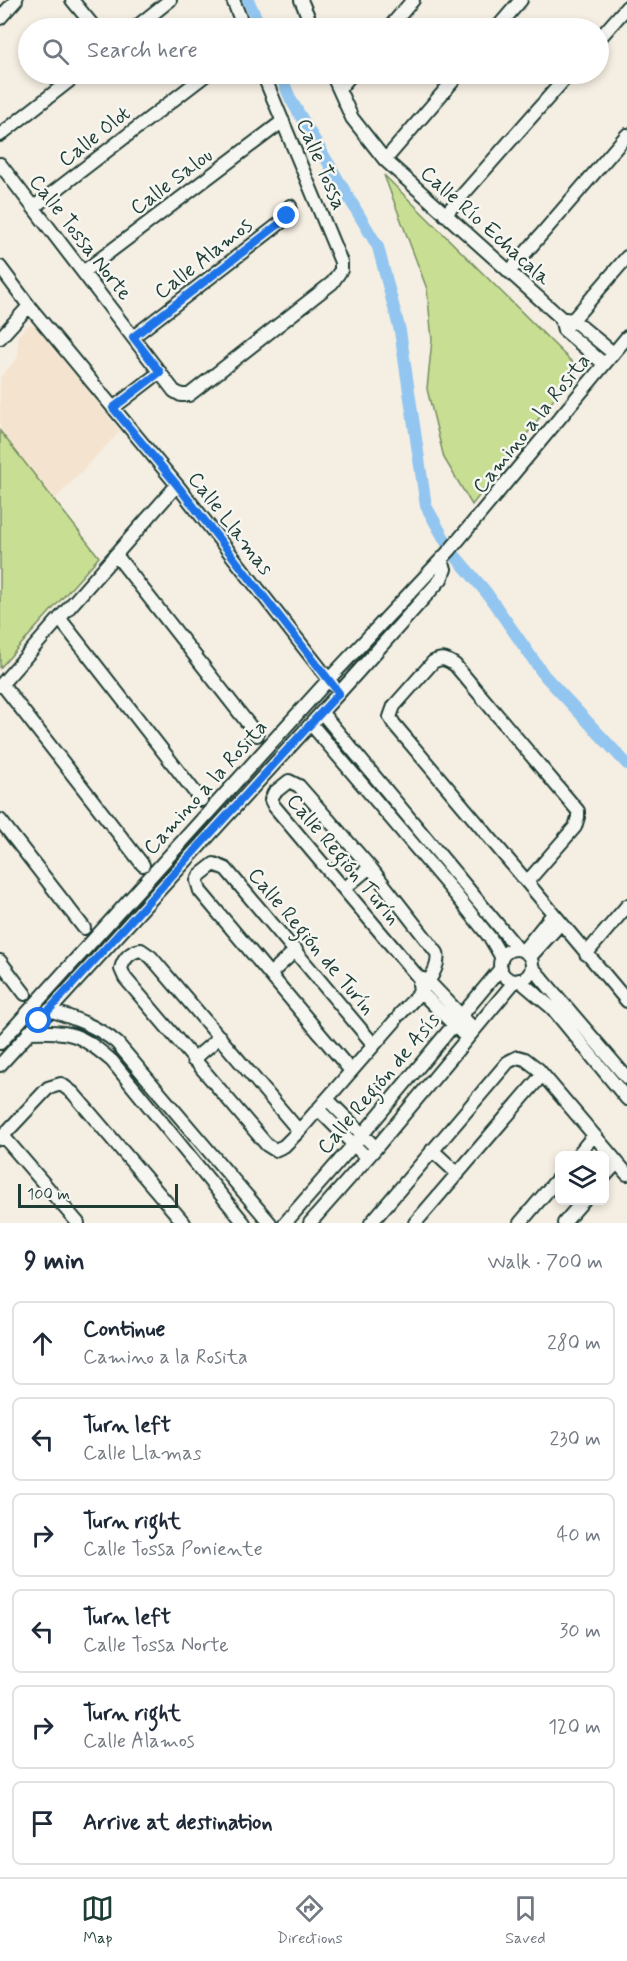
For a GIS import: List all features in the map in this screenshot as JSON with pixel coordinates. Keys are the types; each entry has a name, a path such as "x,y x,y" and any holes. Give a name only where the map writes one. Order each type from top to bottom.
{"street":[{"path":"0,18 16,0"},
{"path":"72,0 87,18"},
{"path":"148,18 170,0"},
{"path":"233,0 240,18"},
{"path":"398,18 413,0"},
{"path":"506,18 521,0"},
{"path":"303,1 309,18"},
{"path":"609,27 627,7"},
{"path":"0,135 65,84"},
{"name":"Calle Olot","path":"34,207 194,84"},
{"name":"Calle Tossa","path":"174,390 181,395 195,392 332,283 341,270 341,262 267,84"},
{"name":"Calle Río Echacala","path":"337,84 352,118 385,160 566,322 604,364"},
{"path":"339,89 343,84"},
{"path":"385,160 450,84"},
{"path":"445,215 560,84"},
{"name":"Calle Salou","path":"83,272 283,121"},
{"path":"509,272 627,135"},
{"name":"Calle Tossa Norte","path":"0,164 174,390"},
{"name":"Calle Alamos","path":"133,337 279,224 287,216 290,206"},
{"path":"566,322 627,257"},
{"name":"Calle Llamas","path":"0,267 29,306 177,485 339,693"},
{"path":"0,338 29,306"},
{"name":"Calle Río Echacala","path":"566,322 613,353"},
{"name":"Camino a la Rosita","path":"0,1043 329,679 467,531 627,337"},
{"path":"113,408 160,372"},
{"path":"143,865 1,685 177,485"},
{"path":"116,555 258,735"},
{"name":"Camino a la Rosita","path":"29,1032 322,713 441,579 445,569 441,560"},
{"path":"60,619 201,800"},
{"path":"527,882 575,827 578,811 455,665 440,658 433,662 394,706 390,717 394,724 627,1001"},
{"path":"322,713 627,1078"},
{"path":"311,724 491,939 504,974 517,980 552,1008 627,1099"},
{"name":"Calle Región Turín","path":"439,958 434,947 370,867 298,786 292,781 274,793 272,803 422,983 470,1034"},
{"path":"0,820 84,928"},
{"path":"411,843 422,834"},
{"name":"Calle Región de Turín","path":"196,881 211,866 218,864 225,869 296,950 374,1045"},
{"path":"344,888 370,867"},
{"name":"Calle Región de Asís","path":"196,881 200,891 351,1071"},
{"path":"586,954 627,906"},
{"path":"517,980 528,976 526,956 557,919"},
{"name":"Calle Región de Asís","path":"299,1131 146,953 141,950 137,951 124,960 121,969 124,978 270,1148 280,1148 299,1131 374,1045 435,969 439,958"},
{"path":"270,974 296,950"},
{"path":"501,963 506,953 526,956"},
{"path":"0,960 25,994"},
{"name":"Calle Región de Asís","path":"285,1223 362,1135 501,963"},
{"name":"Calle Región de Asís","path":"310,1223 517,980"},
{"path":"50,1010 105,1032 117,1043 270,1223"},
{"path":"0,1065 29,1032 60,1031 75,1034 89,1041 112,1061 244,1223"},
{"path":"194,1060 220,1037"},
{"path":"370,1223 508,1062 514,1058 525,1059 542,1075 627,1174"},
{"path":"416,1223 542,1075"},
{"path":"78,1223 1,1137 48,1088 61,1084 73,1093 184,1223"},
{"name":"Calle Región de Asís","path":"327,1099 376,1148"},
{"name":"Calle Región de Asís","path":"318,1109 367,1158"},
{"path":"580,1151 594,1135"},
{"path":"432,1150 458,1174"},
{"path":"609,1172 617,1163"},
{"path":"520,1223 555,1182"},
{"path":"564,1223 580,1205"}],"shaded area":[{"path":"28,325 37,325 120,431 54,500 0,431 0,378 18,357 18,335"}],"green space":[{"path":"384,175 578,368 472,505 444,458 427,389 432,340 427,289"},
{"path":"0,431 99,557 0,668"}],"waterway":[{"path":"248,0 256,18"},
{"path":"284,84 291,100 378,247 400,331 426,506 451,551 486,592 544,675 627,764"}],"route":[{"path":"39,1021 339,693 177,485 113,408 160,372 133,337 287,216"}]}
